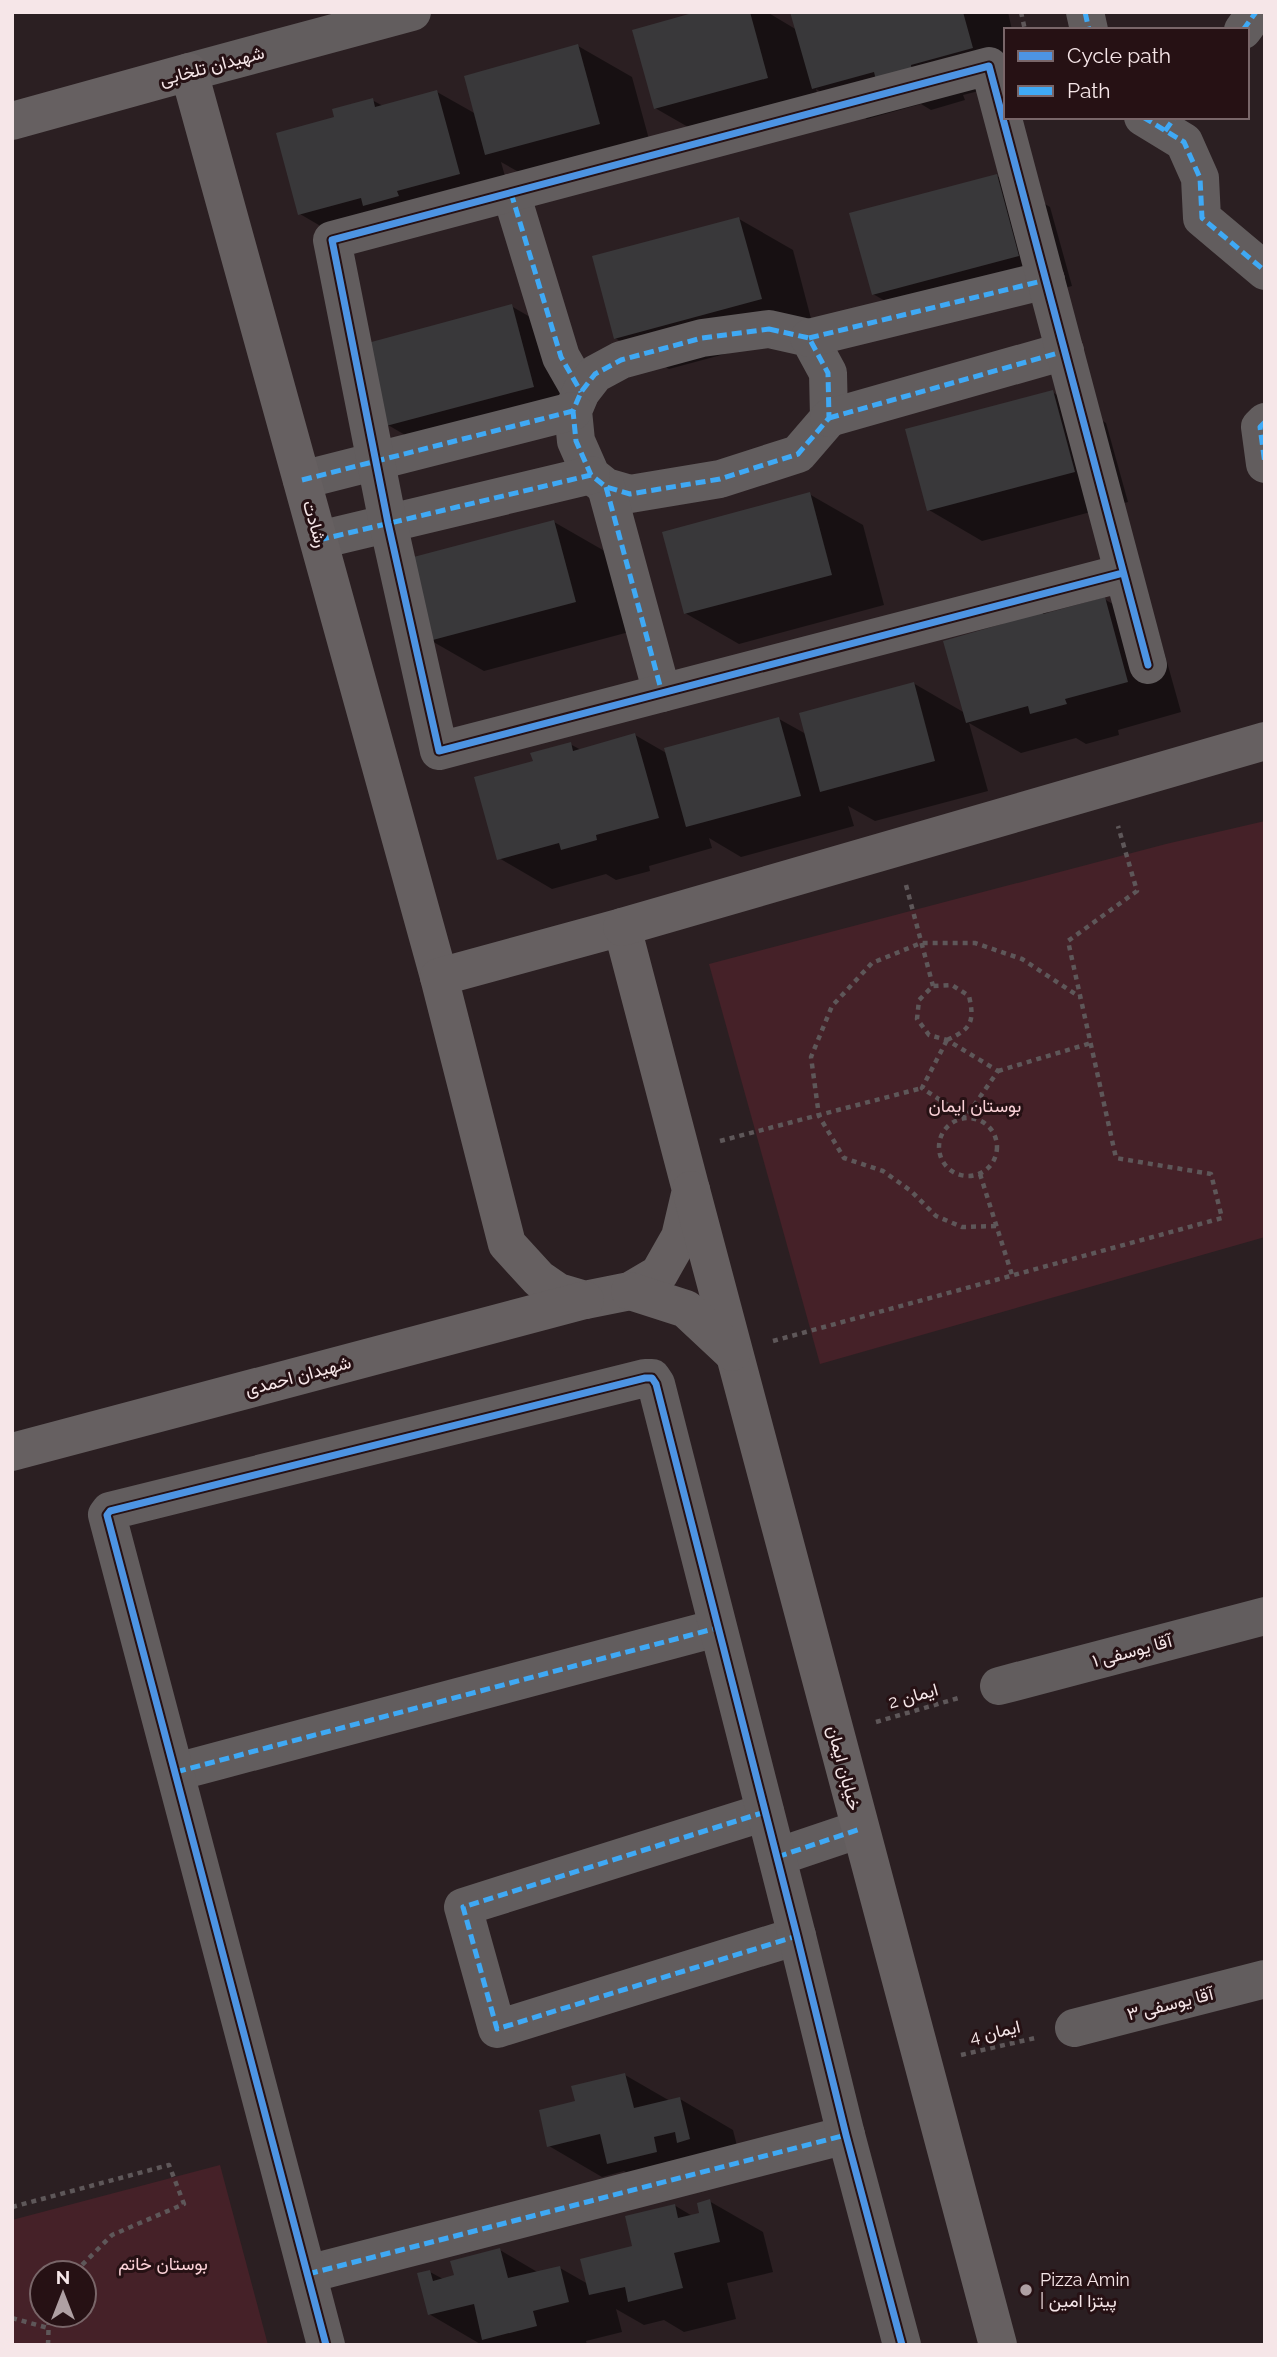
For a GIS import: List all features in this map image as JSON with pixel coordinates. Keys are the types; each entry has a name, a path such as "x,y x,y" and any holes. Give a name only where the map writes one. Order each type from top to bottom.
{"street":[{"name":"شهیدان تلخابی","path":"12,121 412,12"},
{"path":"1244,28 1256,12"},
{"path":"1123,573 439,751 388,523 332,240 989,66 1148,665"},
{"name":"رشادت","path":"189,72 439,977 507,1244 538,1279 558,1292 585,1300"},
{"path":"1161,122 1184,142 1200,178 1202,218 1265,271"},
{"path":"511,193 577,402 576,441 598,481 662,693"},
{"path":"303,480 577,402 595,374 621,360 702,338 769,329 809,338 1046,280"},
{"path":"809,338 828,373 830,418"},
{"path":"319,540 388,523 598,481 630,494 720,479 798,454 830,418 1065,351"},
{"path":"1265,422 1260,427 1265,464"},
{"path":"439,977 622,927 1105,785 1265,741"},
{"name":"خیابان ایمان","path":"622,927 998,2345"},
{"path":"630,1291 659,1274 680,1237 691,1190"},
{"path":"630,1291 686,1309 733,1352"},
{"name":"شهیدان احمدی","path":"12,1452 585,1300 630,1291"},
{"path":"326,2345 107,1515 110,1511 652,1378 656,1384 846,2135 902,2345"},
{"name":"آقا یوسفی ۱","path":"999,1686 1265,1616"},
{"path":"176,1772 717,1628"},
{"path":"765,1812 463,1907 497,2029 797,1936"},
{"path":"777,1857 860,1829"},
{"name":"آقا یوسفی ۳","path":"1074,2028 1265,1979"},
{"path":"308,2274 846,2135"}],"path":[{"path":"733,1352 1222,1218 1211,1174 1116,1158 1068,941 1137,891 1105,785"},
{"path":"895,847 933,986"},
{"path":"996,1226 961,1227 936,1216 911,1191 883,1171 844,1158 819,1116 811,1056 832,1006 872,963 921,943 975,943 1022,959 1081,997"},
{"path":"681,1150 922,1088 947,1040 965,1032 973,1015 968,996 952,985 933,986 919,1000 917,1019 929,1035 947,1040 998,1071"},
{"path":"922,1088 966,1117 985,1123 997,1140 994,1160 980,1174 959,1175 943,1163 938,1143 947,1125 966,1117 998,1071 1091,1043"},
{"path":"980,1174 1012,1275"},
{"path":"12,2207 169,2165 184,2204 112,2235 88,2259"}],"green space":[{"name":"بوستان ایمان","path":"1265,821 1265,1237 820,1364 709,964 1166,844"},
{"name":"بوستان خاتم","path":"220,2165 268,2345 12,2345 12,2220"}],"building":[{"path":"696,12 750,12 768,78 654,109 632,30"},
{"path":"790,12 963,12 973,48 911,65 912,70 876,80 874,72 812,89"},
{"path":"578,44 600,124 485,155 464,76"},
{"path":"437,90 460,174 397,191 399,196 363,206 361,198 298,215 276,133 334,117 332,109 373,98 375,107"},
{"path":"997,174 1019,256 872,295 849,213"},
{"path":"739,217 762,299 614,339 592,256"},
{"path":"512,304 534,387 386,426 364,344"},
{"path":"1053,390 1075,472 927,511 905,429"},
{"path":"810,492 832,575 684,614 662,532"},
{"path":"554,520 576,602 429,641 406,559"},
{"path":"1105,597 1128,682 1065,699 1067,704 1030,714 1028,706 966,723 943,641 1002,624 1040,606 1043,614"},
{"path":"914,682 935,761 820,792 799,713"},
{"path":"779,717 801,796 686,827 664,748"},
{"path":"635,733 659,818 596,835 597,840 561,850 559,843 497,860 474,777 533,761 530,753 571,742 573,751"},
{"path":"625,2073 634,2108 680,2097 690,2139 677,2143 675,2132 654,2137 657,2152 607,2164 600,2134 547,2147 539,2110 575,2101 571,2086"},
{"path":"710,2199 720,2242 674,2253 683,2288 628,2302 625,2287 589,2295 580,2259 632,2246 625,2216 675,2204 678,2218 699,2213 697,2203"},
{"path":"500,2248 508,2278 560,2266 569,2302 533,2311 537,2326 482,2340 474,2304 428,2315 417,2273 430,2270 433,2281 454,2275 450,2261"}],"marked path":[{"path":"1085,12 1089,28"},
{"path":"1244,28 1256,12"},
{"path":"1146,119 1184,142 1200,178 1202,218 1265,271"},
{"path":"1165,131 1174,119"},
{"path":"511,193 561,357 581,392"},
{"path":"809,338 1046,280"},
{"path":"769,329 809,338 828,373 829,418 798,454 720,479 630,494 606,487 591,475 576,441 573,411 581,392 595,374 621,360 702,338 769,329"},
{"path":"829,418 1065,351"},
{"path":"302,480 573,411"},
{"path":"1265,422 1260,427 1265,464"},
{"path":"319,540 591,475"},
{"path":"606,487 662,693"},
{"path":"176,1772 717,1628"},
{"path":"765,1812 463,1907 497,2029 797,1936"},
{"path":"777,1857 860,1829"},
{"path":"308,2274 846,2135"}],"cycle path":[{"path":"1123,573 439,751 388,523 332,240 989,66 1148,665"},
{"path":"326,2345 107,1515 110,1511 645,1378 652,1378 656,1384 846,2135 902,2345"}],"place":[{"name":"Pizza Amin | پیتزا امین","path":"1026,2290"}]}
